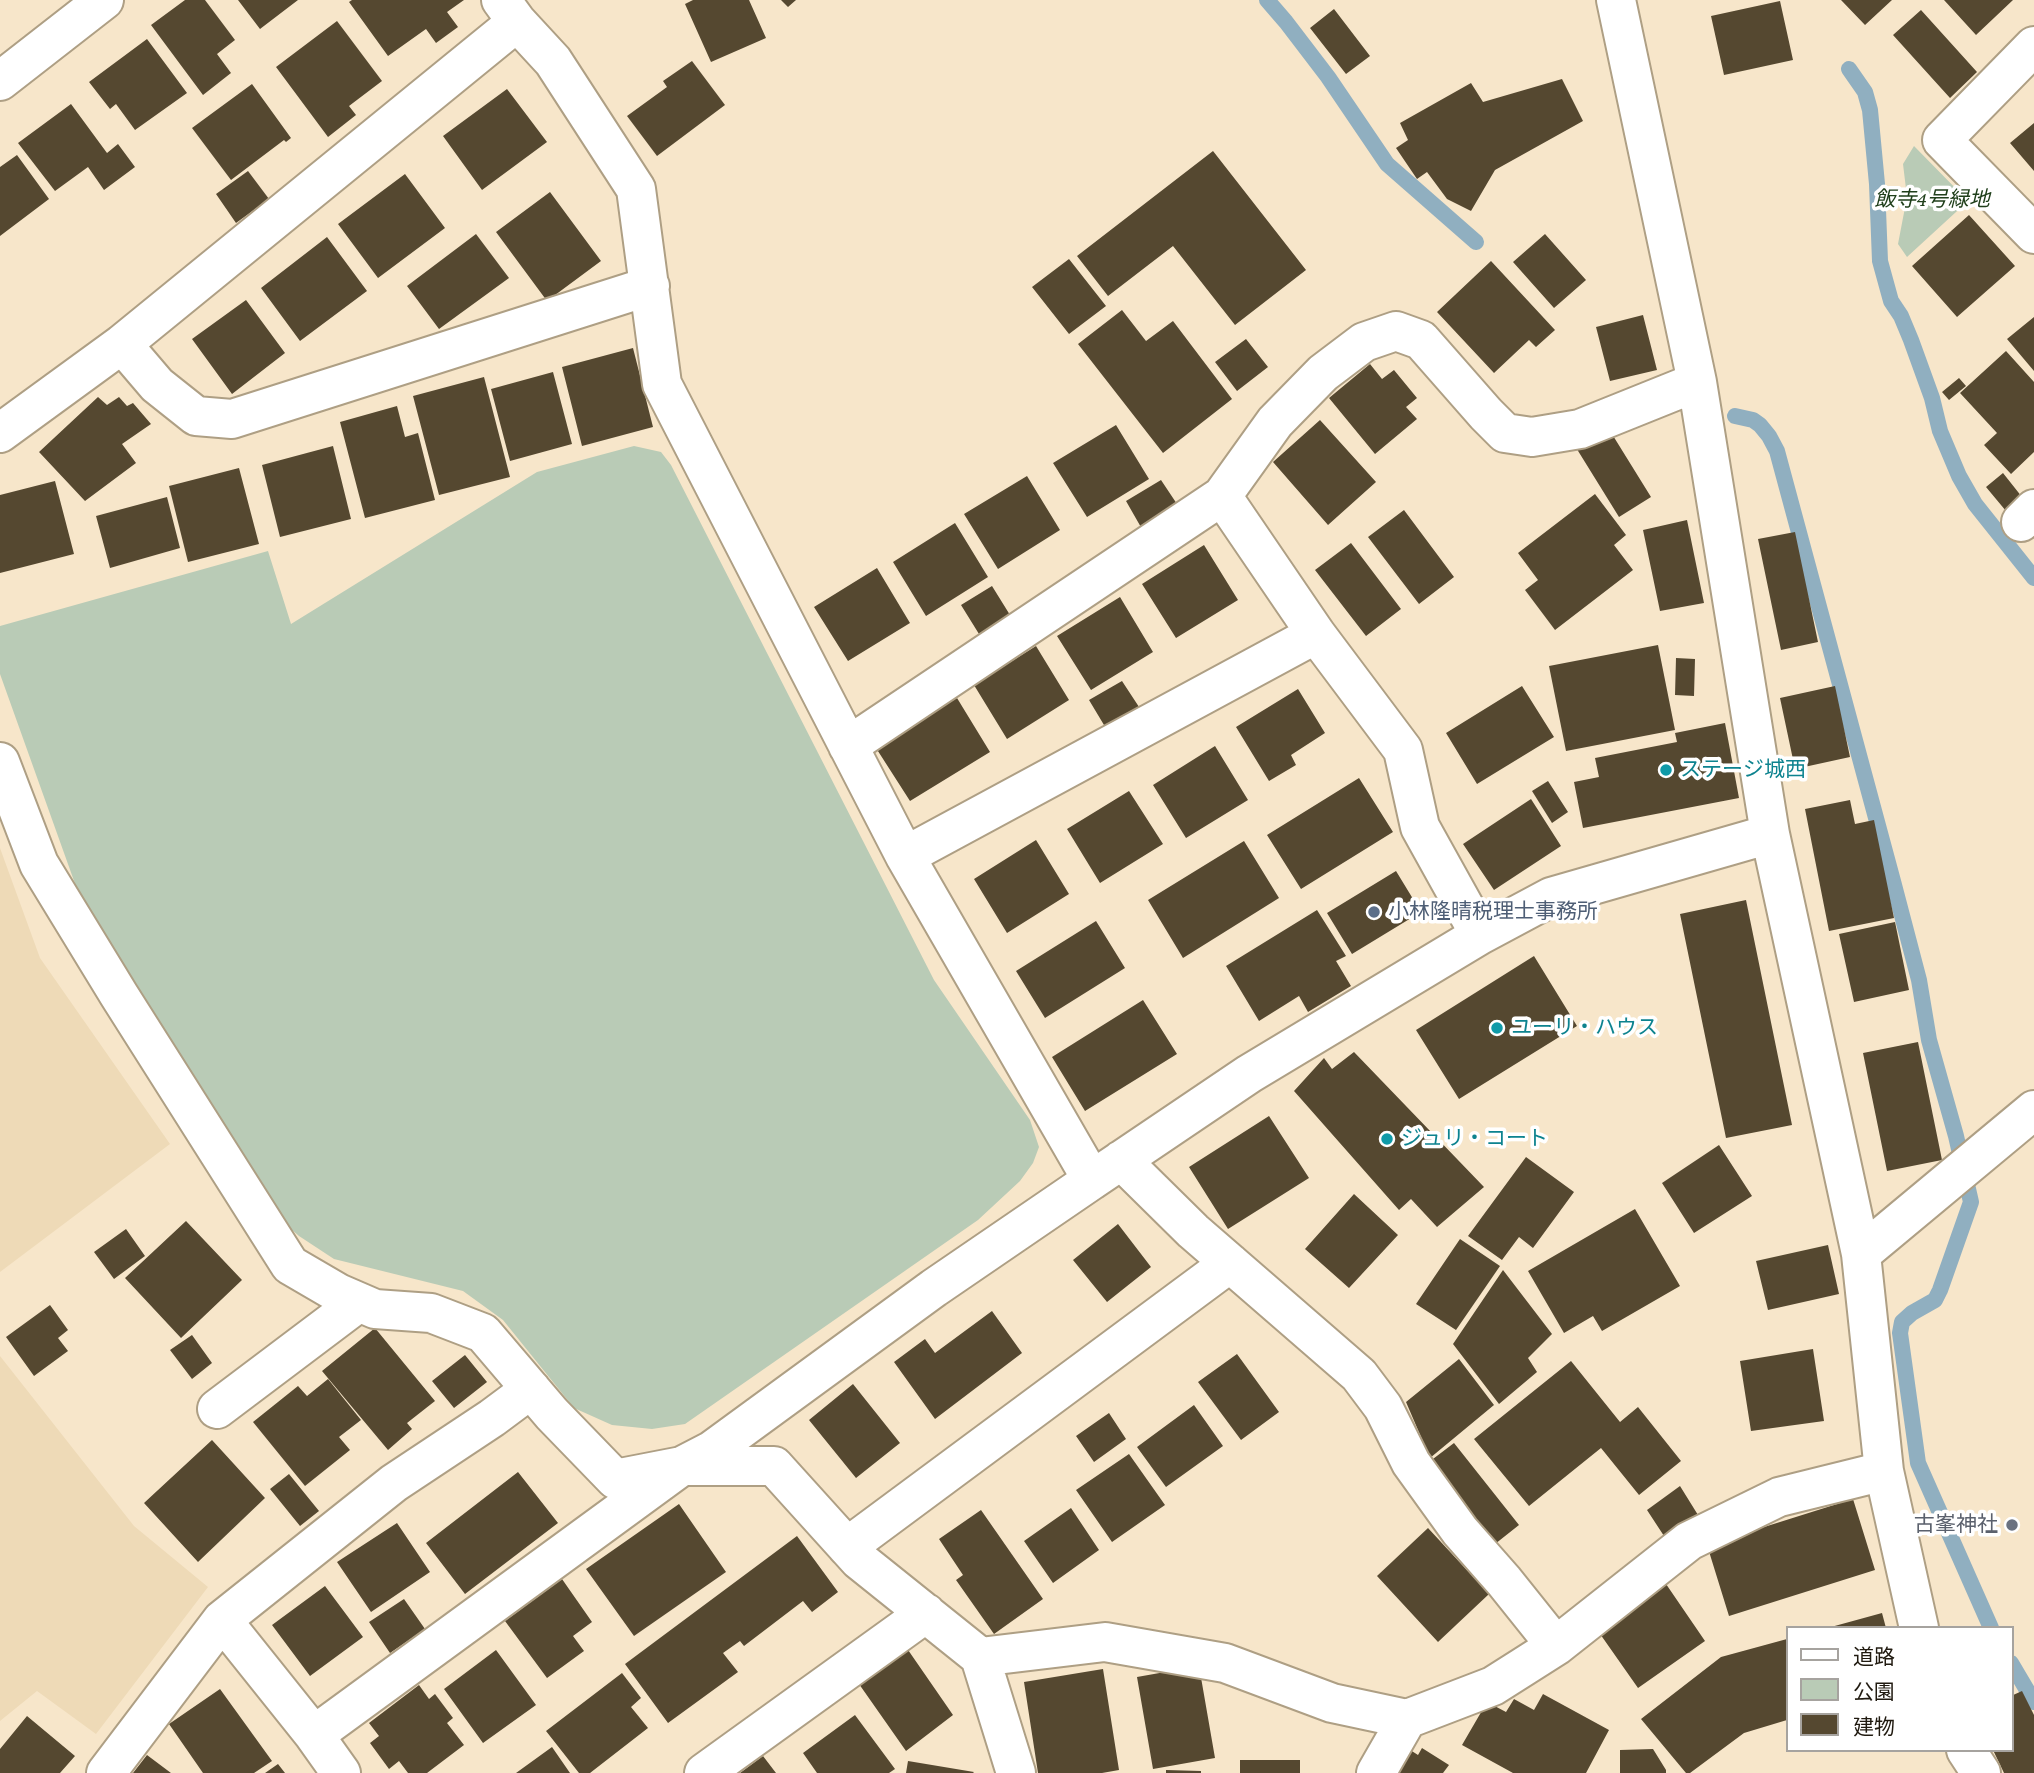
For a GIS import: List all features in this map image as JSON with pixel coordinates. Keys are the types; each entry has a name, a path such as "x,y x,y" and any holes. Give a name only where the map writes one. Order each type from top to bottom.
{"street":[{"path":"0,81 104,0"},
{"path":"1616,0 1697,382 1770,834 1861,1254 1884,1471 1919,1626"},
{"path":"0,433 121,344 509,11 553,61 636,189 662,384 848,746 905,856 1106,1170 1193,1231 1359,1375 1383,1407 1411,1463 1460,1531 1556,1646"},
{"path":"2034,46 1942,139 2034,234"},
{"path":"121,344 156,385 196,416 232,419 650,286"},
{"path":"848,746 1222,496 1275,422 1323,373 1364,342 1396,331 1422,340 1505,433 1532,437 1580,429 1697,382"},
{"path":"1222,496 1316,634 1404,750 1420,827 1480,935"},
{"path":"905,856 1316,634"},
{"path":"0,762 39,864 290,1265 338,1293 375,1309 431,1313 483,1333 552,1414 615,1479 682,1466 774,1466 859,1560 980,1657 1016,1773"},
{"path":"314,1735 682,1466 711,1451 934,1288 1249,1074 1480,935 1551,897 1770,834"},
{"path":"1861,1254 2034,1110"},
{"path":"847,1547 1230,1263"},
{"path":"217,1409 359,1303"},
{"path":"106,1773 222,1620 394,1483 531,1389"},
{"path":"980,1657 1105,1643 1225,1662 1332,1703 1407,1719 1493,1686 1556,1646 1689,1541 1779,1497 1884,1471"},
{"path":"704,1773 926,1613"},
{"path":"222,1620 341,1773"},
{"path":"1376,1773 1407,1719"},
{"path":"1967,1752 1981,1773"}],"shaded area":[{"path":"0,848 40,958 170,1144 0,1272"},
{"path":"0,1356 134,1526 208,1587 96,1734 37,1691 0,1721"}],"green space":[{"name":"飯寺4号緑地","path":"1914,146 1968,201 1907,257 1898,244 1907,197 1903,164"},
{"path":"634,446 661,452 671,465 934,980 1030,1120 1039,1147 1033,1163 1020,1181 978,1220 685,1424 652,1429 612,1425 574,1408 503,1320 463,1291 334,1259 299,1236 276,1216 83,906 0,674 0,626 268,551 291,624 537,472"}],"building":[{"path":"185,0 205,0 235,40 217,54 231,73 203,95 151,25"},
{"path":"238,0 298,0 260,29"},
{"path":"464,0 447,12 458,27 436,43 426,29 388,56 349,2"},
{"path":"693,0 749,0 766,38 711,62 685,4"},
{"path":"781,0 796,0 788,7"},
{"path":"1841,0 1892,0 1865,25"},
{"path":"1944,0 2013,0 1976,35"},
{"path":"1780,1 1793,60 1724,75 1711,16"},
{"path":"1334,9 1370,56 1346,74 1310,28"},
{"path":"1921,10 1977,72 1950,98 1893,35"},
{"path":"337,21 382,81 349,106 356,115 328,137 276,67"},
{"path":"147,39 187,93 135,130 116,104 110,109 89,82"},
{"path":"692,61 725,105 657,156 627,116 667,87 663,81"},
{"path":"1562,79 1583,121 1495,170 1471,211 1447,199 1427,172 1417,179 1396,148 1408,140 1400,123 1471,83 1483,102"},
{"path":"252,84 291,138 286,142 284,140 231,180 192,128"},
{"path":"507,89 547,142 482,190 443,136"},
{"path":"71,104 107,153 118,144 135,167 104,190 88,167 55,191 18,143"},
{"path":"2034,123 2034,171 2010,143"},
{"path":"1213,151 1306,270 1235,325 1173,246 1108,296 1077,256"},
{"path":"17,155 49,199 0,236 0,167"},
{"path":"248,171 269,199 236,223 216,194"},
{"path":"405,174 445,228 378,278 338,224"},
{"path":"550,192 601,261 547,301 496,232"},
{"path":"1969,215 2015,266 1957,317 1912,266"},
{"path":"476,234 509,278 439,329 407,286"},
{"path":"1545,234 1586,280 1554,308 1513,262"},
{"path":"327,237 367,291 300,341 261,288"},
{"path":"1069,259 1106,306 1069,334 1032,287"},
{"path":"1491,261 1555,330 1536,347 1529,340 1494,373 1437,312"},
{"path":"246,300 285,353 232,394 192,339"},
{"path":"1122,310 1146,341 1173,321 1232,399 1163,453 1078,344"},
{"path":"1643,315 1657,370 1610,381 1596,327"},
{"path":"2034,317 2034,371 2007,339"},
{"path":"1246,339 1268,367 1237,391 1215,362"},
{"path":"633,348 653,427 582,446 562,367"},
{"path":"2006,351 2034,382 2034,452 2011,474 1984,445 1997,433 1960,393"},
{"path":"1370,364 1382,379 1394,370 1417,398 1406,407 1417,419 1375,454 1329,398"},
{"path":"553,372 572,444 510,461 491,389"},
{"path":"484,377 510,477 439,495 413,396"},
{"path":"1959,378 1966,386 1949,400 1942,392"},
{"path":"98,397 107,405 119,397 127,406 133,403 151,424 122,444 136,463 85,501 39,452"},
{"path":"397,406 405,437 418,433 435,500 365,518 340,422"},
{"path":"1320,420 1376,482 1328,525 1273,462"},
{"path":"1116,425 1149,479 1087,517 1053,463"},
{"path":"1607,426 1651,497 1619,517 1575,446"},
{"path":"333,446 351,519 280,537 262,465"},
{"path":"239,468 259,544 188,562 169,486"},
{"path":"2003,473 2022,497 2006,511 1986,487"},
{"path":"1027,476 1060,530 998,569 964,514"},
{"path":"1161,480 1179,507 1142,529 1126,501"},
{"path":"55,481 74,554 0,573 0,495"},
{"path":"1595,494 1626,535 1614,545 1633,570 1555,630 1525,590 1538,580 1518,553"},
{"path":"167,497 180,548 110,568 96,516"},
{"path":"1404,510 1454,577 1419,604 1368,537"},
{"path":"1687,520 1704,603 1660,611 1643,530"},
{"path":"955,523 988,577 926,616 893,562"},
{"path":"1795,532 1818,642 1781,650 1758,539"},
{"path":"1351,543 1401,609 1366,636 1315,570"},
{"path":"1204,545 1238,600 1176,638 1142,584"},
{"path":"877,568 910,623 848,661 814,607"},
{"path":"992,586 1010,615 979,634 961,605"},
{"path":"1120,597 1153,652 1091,690 1057,636"},
{"path":"1658,645 1675,730 1566,751 1549,666"},
{"path":"1036,646 1069,700 1007,739 974,685"},
{"path":"1676,658 1695,659 1694,696 1675,695"},
{"path":"1122,681 1141,710 1107,730 1089,700"},
{"path":"1522,686 1554,737 1477,784 1446,733"},
{"path":"1835,686 1850,757 1795,769 1780,698"},
{"path":"1298,689 1325,733 1291,755 1296,765 1269,781 1236,727"},
{"path":"957,698 990,752 910,801 876,748"},
{"name":"ステージ城西","path":"1725,723 1739,798 1583,828 1574,782 1599,777 1595,758 1677,742 1675,733"},
{"path":"1215,746 1248,800 1186,838 1153,785"},
{"path":"1359,778 1393,832 1301,889 1267,835"},
{"path":"1548,781 1568,812 1552,823 1532,791"},
{"path":"1129,791 1163,844 1100,883 1067,829"},
{"path":"1531,799 1561,846 1494,890 1463,844"},
{"path":"1850,800 1855,824 1874,820 1894,918 1829,931 1805,809"},
{"path":"1036,840 1069,894 1007,933 974,879"},
{"path":"1244,841 1279,898 1183,958 1148,900"},
{"name":"小林隆晴税理士事務所","path":"1396,871 1421,912 1352,954 1327,913"},
{"path":"1746,900 1792,1125 1726,1138 1680,914"},
{"path":"1317,910 1346,956 1336,961 1351,986 1308,1012 1299,996 1259,1021 1226,966"},
{"path":"1096,921 1125,968 1045,1018 1016,971"},
{"path":"1895,922 1909,990 1854,1002 1839,934"},
{"name":"ユーリ・ハウス","path":"1534,956 1577,1026 1459,1099 1416,1030"},
{"path":"1143,1000 1177,1054 1085,1111 1052,1057"},
{"path":"1918,1042 1942,1160 1887,1171 1863,1053"},
{"name":"ジュリ・コート","path":"1354,1052 1484,1187 1437,1227 1411,1199 1399,1210 1294,1091 1324,1058 1332,1069"},
{"path":"1269,1116 1309,1178 1228,1229 1189,1167"},
{"path":"1719,1145 1752,1196 1694,1233 1662,1183"},
{"path":"1526,1157 1574,1192 1533,1248 1519,1237 1502,1260 1468,1236"},
{"path":"1354,1194 1398,1235 1349,1288 1305,1249"},
{"path":"1635,1209 1680,1286 1602,1331 1593,1316 1564,1333 1528,1271"},
{"path":"186,1221 242,1280 181,1338 125,1278"},
{"path":"1118,1224 1151,1267 1107,1302 1073,1260"},
{"path":"126,1229 145,1256 114,1279 94,1252"},
{"path":"1460,1239 1500,1266 1456,1330 1416,1304"},
{"path":"1828,1245 1839,1294 1768,1310 1756,1261"},
{"path":"1503,1270 1552,1334 1528,1358 1537,1372 1499,1404 1453,1344"},
{"path":"50,1305 68,1330 58,1338 68,1351 34,1376 6,1337"},
{"path":"992,1311 1022,1353 935,1419 894,1362 925,1339 935,1353"},
{"path":"375,1328 435,1401 407,1423 412,1429 388,1450 322,1371"},
{"path":"192,1335 212,1363 192,1379 170,1350"},
{"path":"1813,1349 1824,1421 1751,1431 1740,1361"},
{"path":"1237,1354 1279,1412 1241,1440 1198,1382"},
{"path":"465,1355 487,1382 454,1408 432,1381"},
{"path":"1459,1359 1494,1405 1430,1458 1406,1402"},
{"path":"1571,1361 1620,1422 1638,1407 1681,1461 1639,1495 1601,1448 1529,1506 1474,1439"},
{"path":"328,1379 361,1420 339,1437 350,1450 305,1486 253,1422 298,1386 307,1396"},
{"path":"853,1384 900,1443 856,1478 809,1420"},
{"path":"1194,1405 1223,1446 1166,1487 1137,1447"},
{"path":"1109,1413 1126,1439 1094,1462 1076,1436"},
{"path":"212,1440 265,1498 198,1562 144,1503"},
{"path":"1454,1443 1519,1525 1495,1544 1429,1462"},
{"path":"1129,1454 1165,1505 1112,1542 1076,1490"},
{"path":"518,1472 558,1523 465,1594 426,1543"},
{"path":"289,1474 319,1511 300,1526 270,1489"},
{"path":"1680,1486 1698,1515 1664,1536 1647,1510"},
{"path":"1853,1499 1875,1570 1729,1616 1707,1545"},
{"path":"679,1504 726,1572 634,1636 586,1569"},
{"path":"1071,1508 1099,1550 1053,1583 1024,1541"},
{"path":"981,1510 1043,1599 994,1634 956,1580 963,1575 939,1539"},
{"path":"397,1523 430,1572 371,1612 337,1562"},
{"path":"1428,1528 1489,1594 1438,1642 1377,1576"},
{"path":"797,1536 838,1592 812,1612 803,1601 744,1646 740,1641 723,1653 738,1672 668,1723 625,1664"},
{"path":"562,1579 592,1622 573,1636 584,1651 547,1678 505,1621"},
{"path":"1666,1584 1705,1641 1638,1688 1598,1631"},
{"path":"325,1586 363,1637 310,1676 272,1625"},
{"path":"404,1599 425,1629 390,1653 369,1622"},
{"path":"1882,1613 1885,1626 1835,1626"},
{"path":"1786,1639 1786,1720 1744,1733 1690,1773 1686,1773 1641,1719 1721,1657"},
{"path":"906,1647 953,1715 906,1751 859,1684"},
{"path":"496,1650 536,1705 483,1743 444,1689"},
{"path":"1199,1666 1215,1758 1153,1769 1137,1677"},
{"path":"1103,1669 1119,1770 1102,1773 1038,1773 1024,1682"},
{"path":"622,1673 641,1698 631,1707 648,1728 590,1773 579,1773 546,1731"},
{"path":"419,1685 429,1699 435,1694 453,1718 447,1723 464,1745 427,1773 408,1773 399,1761 389,1769 370,1743 379,1736 369,1723"},
{"path":"220,1689 272,1761 254,1773 203,1773 169,1724"},
{"path":"2022,1691 2034,1715 2034,1773 2004,1773 1994,1752 2013,1752 2013,1695"},
{"path":"1543,1694 1609,1730 1586,1773 1513,1773 1462,1745 1487,1702 1506,1712 1514,1699 1534,1710"},
{"path":"855,1715 895,1769 889,1773 817,1773 803,1753"},
{"path":"27,1716 75,1756 60,1773 0,1773 0,1749"},
{"path":"1404,1746 1418,1755 1422,1748 1449,1765 1443,1773 1386,1773"},
{"path":"552,1747 570,1773 516,1773"},
{"path":"1653,1749 1666,1773 1620,1773 1620,1750"},
{"path":"147,1755 171,1773 133,1773"},
{"path":"763,1756 776,1773 740,1773"},
{"path":"1240,1760 1300,1760 1300,1773 1240,1773"},
{"path":"908,1761 974,1772 906,1773"},
{"path":"278,1764 285,1773 265,1773"},
{"path":"1166,1770 1201,1771 1201,1773 1166,1773"}],"waterway":[{"path":"1267,0 1328,77 1387,164 1476,242"},
{"path":"1849,69 1865,92 1870,110 1880,261 1891,301 1911,340 1932,398 1940,431 1959,476 1975,504 2034,578"},
{"path":"1735,416 1753,420 1760,425 1777,451 1919,980 1929,1040 1971,1202 1935,1300 1902,1322 1900,1333 1918,1463 1990,1626"},
{"path":"2013,1666 2034,1702"}],"place":[{"name":"ステージ城西","path":"1666,770"},
{"name":"小林隆晴税理士事務所","path":"1374,912"},
{"name":"ユーリ・ハウス","path":"1497,1028"},
{"name":"ジュリ・コート","path":"1387,1139"},
{"name":"古峯神社","path":"2012,1525"}]}
